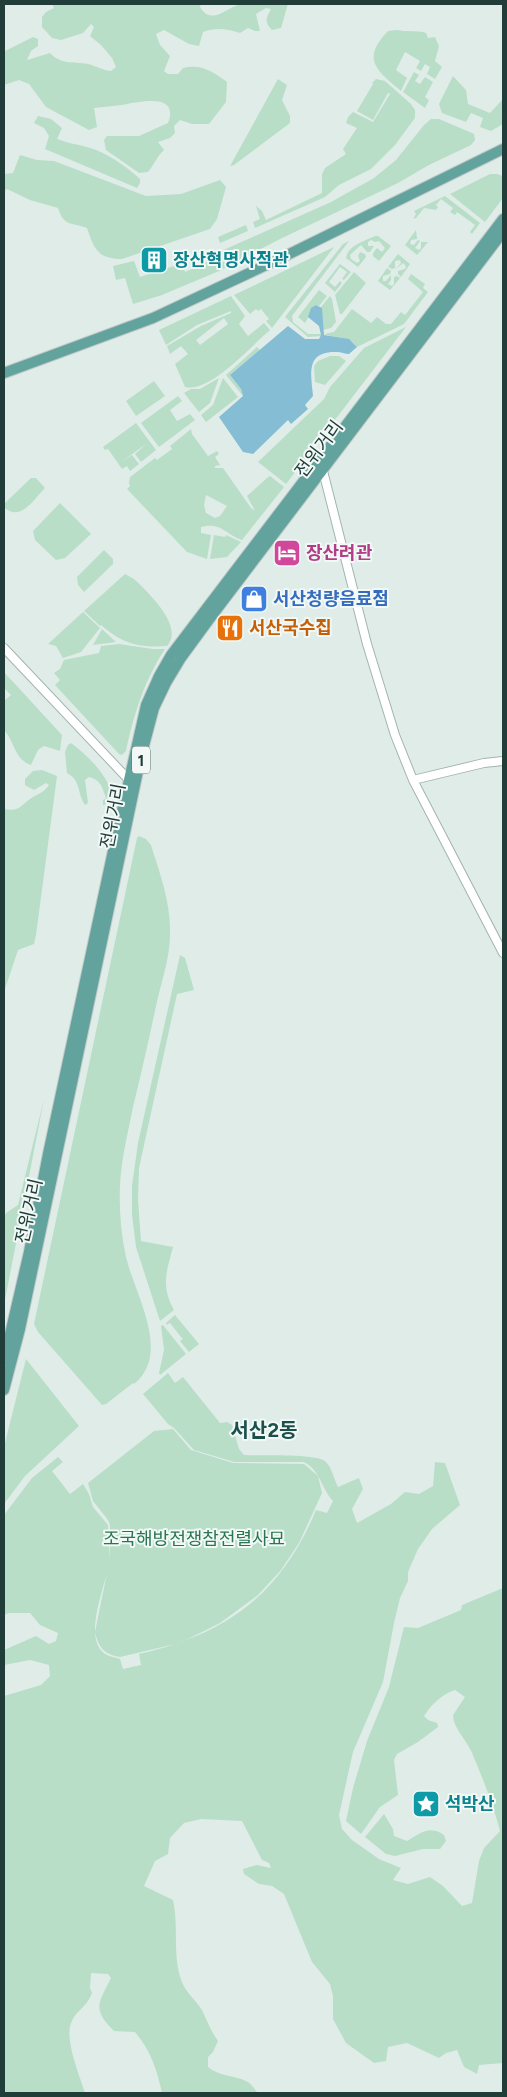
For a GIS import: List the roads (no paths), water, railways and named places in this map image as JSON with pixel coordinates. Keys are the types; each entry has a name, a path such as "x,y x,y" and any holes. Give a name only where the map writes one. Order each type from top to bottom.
{"main road":[{"path":"4,373 153,318 276,261 503,149"},
{"name":"전위거리","path":"4,1360 29,1252 48,1154 146,705 159,676 171,656 503,219"},
{"name":"전위거리","path":"4,1390 20,1329 141,757 154,708 180,658 503,232"}],"street":[{"path":"323,471 367,644 395,735 413,780 503,953"},
{"path":"4,648 129,780"},
{"path":"413,780 484,763 503,761"}],"water":[{"path":"316,305 322,308 324,335 349,339 357,347 349,354 337,352 319,355 312,365 313,396 305,405 308,409 291,424 288,420 253,454 243,452 219,417 243,396 241,389 230,375 288,326 305,339 319,339 321,335 319,326 308,317 311,308"}],"place":[{"name":"장산혁명사적관","path":"154,260"},
{"name":"장산려관","path":"287,553"},
{"name":"서산청량음료점","path":"254,599"},
{"name":"서산국수집","path":"230,628"},
{"name":"석박산","path":"426,1804"}],"district":[{"name":"서산2동","path":"264,1430"}],"park label":[{"name":"조국해방전쟁참전렬사묘","path":"194,1539"}]}
